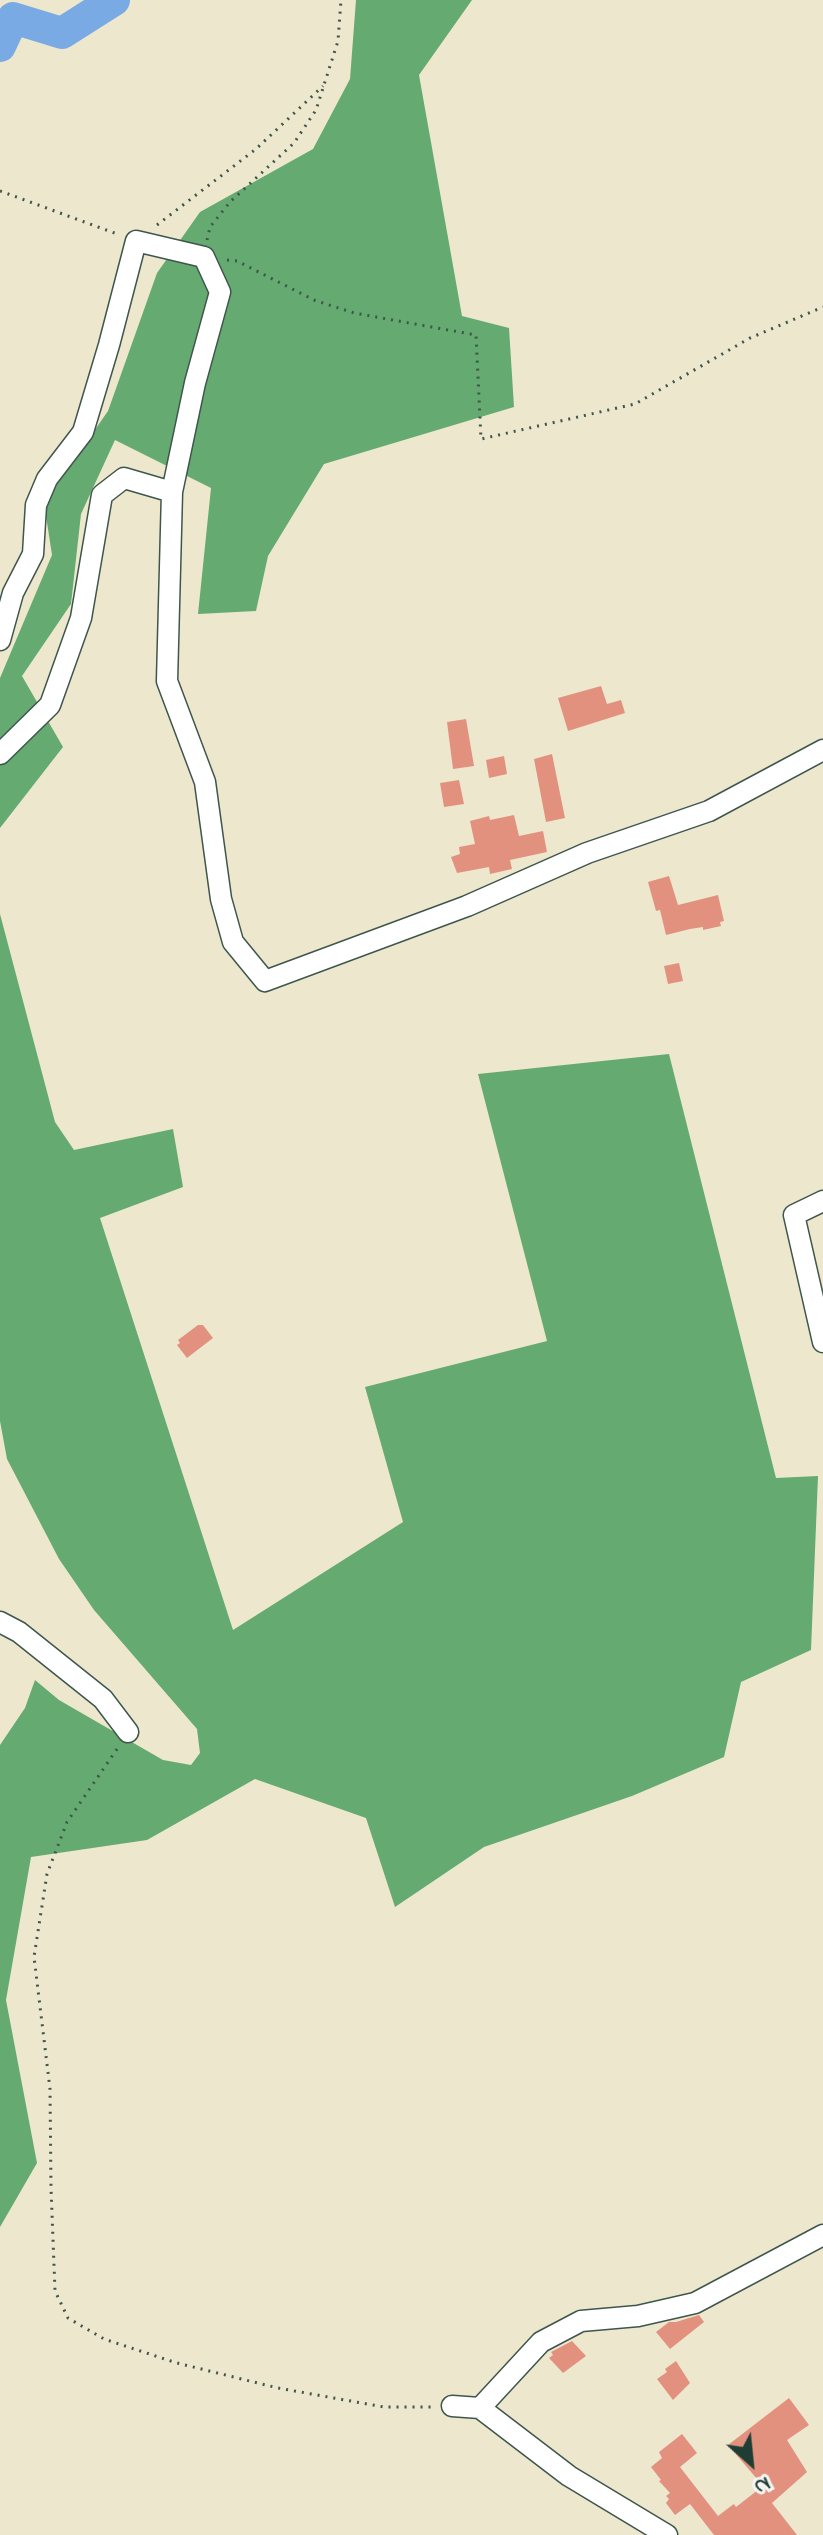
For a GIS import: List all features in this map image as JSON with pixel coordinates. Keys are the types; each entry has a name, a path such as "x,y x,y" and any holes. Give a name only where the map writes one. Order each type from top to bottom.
{"street":[{"path":"0,640 13,593 33,554 36,505 47,479 83,432 136,241 204,257 220,292 195,383 172,492 167,681 205,782 221,899 233,942 265,981 467,906 587,853 709,811 823,750"},
{"path":"0,754 50,705 81,618 102,495 124,478 172,492"},
{"path":"823,1201 794,1215 823,1342"},
{"path":"0,1622 19,1632 103,1699 128,1732"},
{"path":"480,2408 541,2342 581,2321 638,2316 695,2303 823,2235"},
{"path":"452,2406 480,2408 569,2476 667,2535"}],"path":[{"path":"341,0 338,41 316,110 294,143 230,202 210,227 204,257 237,261 314,300 354,313 476,335 481,439 635,404 750,338 823,307"},
{"path":"0,191 136,241 256,149 326,84"},
{"path":"128,1732 67,1822 47,1874 34,1957 50,2089 55,2291 68,2318 104,2339 177,2363 278,2388 384,2407 452,2406"}],"green space":[{"path":"356,0 472,0 419,75 462,316 509,328 514,407 324,464 268,556 256,611 198,614 211,488 115,440 81,514 71,604 22,676 63,747 0,828 0,678 52,555 44,503 108,411 157,273 200,212 313,149 350,79"},
{"path":"0,914 55,1122 74,1150 173,1129 183,1187 100,1218 233,1630 403,1522 365,1387 547,1341 478,1074 669,1054 776,1478 818,1476 811,1650 741,1682 724,1757 632,1796 484,1847 395,1907 366,1818 255,1779 147,1840 31,1857 6,2000 37,2163 0,2227 0,1745 25,1708 35,1680 59,1700 163,1760 191,1765 200,1753 197,1729 94,1610 59,1559 7,1459 0,1421"}],"building":[{"path":"601,686 607,704 621,700 625,713 568,731 558,698"},
{"path":"466,719 474,766 453,769 447,722"},
{"path":"552,754 565,818 546,822 534,759"},
{"path":"504,756 507,774 489,778 486,760"},
{"path":"459,780 464,804 444,807 440,783"},
{"path":"514,815 519,836 543,831 547,852 510,860 512,869 490,874 489,867 457,873 451,857 460,854 459,847 475,844 470,821"},
{"path":"669,876 678,905 718,895 724,921 720,922 721,926 666,935 648,882"},
{"path":"679,963 683,981 668,984 664,966"},
{"path":"198,1325 203,1325 213,1338 187,1358 177,1345 180,1343 178,1340"},
{"path":"699,2315 704,2322 670,2349 656,2332 669,2322"},
{"path":"572,2341 586,2356 563,2373 549,2358 553,2355 551,2352"},
{"path":"676,2361 690,2383 673,2400 657,2379"},
{"path":"789,2398 809,2425 787,2440 807,2472 772,2503 797,2535 714,2535 690,2504 675,2515 666,2503 669,2499 666,2496 670,2493 651,2467 662,2458 659,2452 682,2434 697,2453 680,2467 718,2516 734,2504 736,2507 763,2486 728,2445"}],"waterway":[{"path":"0,46 13,18 62,33 114,0"}]}
